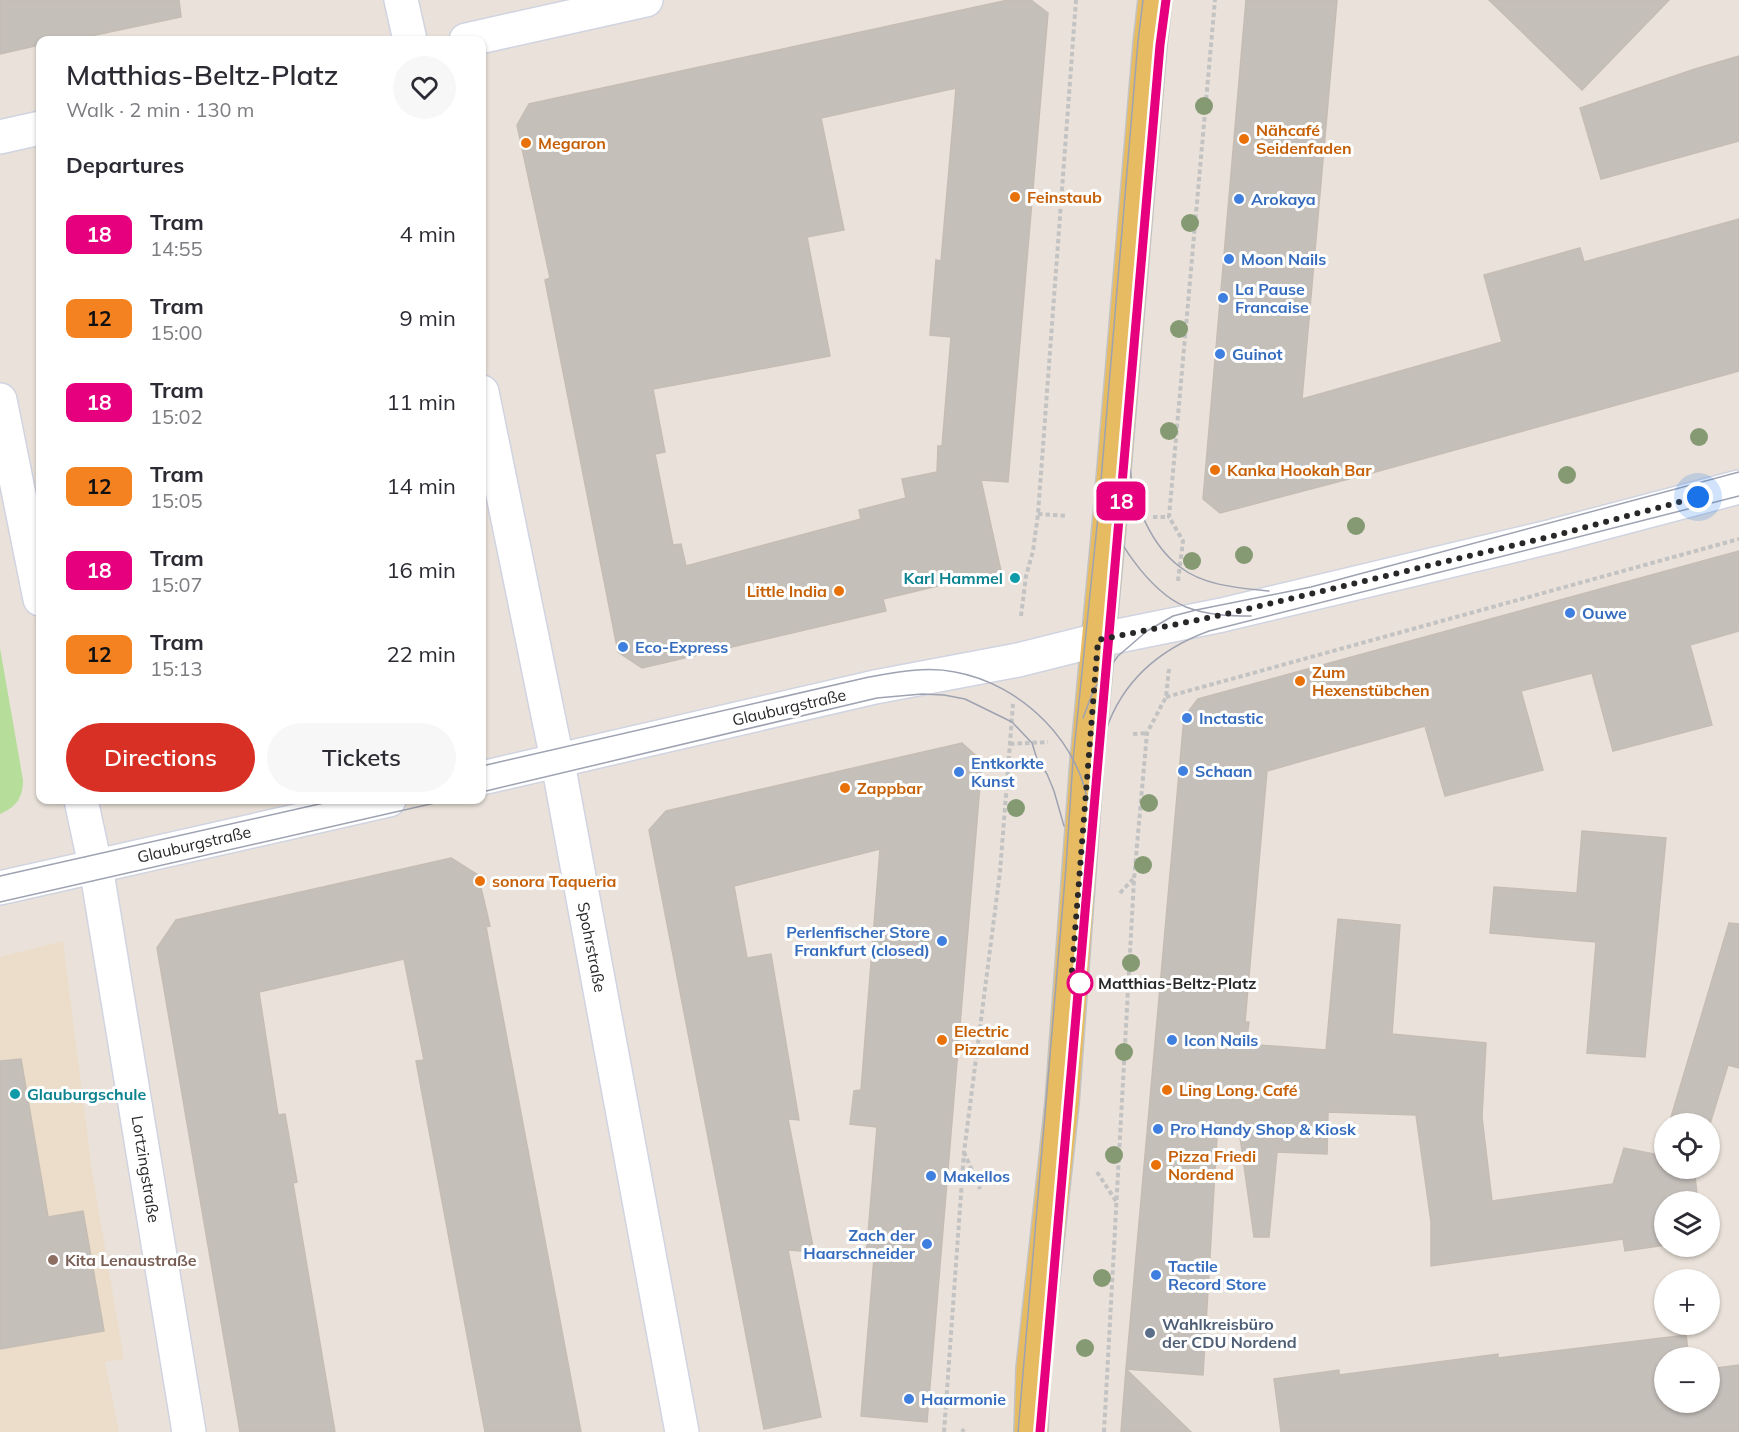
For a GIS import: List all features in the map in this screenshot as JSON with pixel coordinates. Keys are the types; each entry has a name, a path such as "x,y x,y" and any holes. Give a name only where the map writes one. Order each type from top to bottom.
{"main road":[{"path":"1031,1432 1033,1369 1062,1103 1098,640 1155,0"}],"street":[{"path":"401,0 409,36"},
{"path":"484,36 646,0"},
{"path":"0,137 36,130"},
{"path":"0,400 36,579"},
{"name":"Spohrstraße","path":"486,412 557,761 682,1432"},
{"name":"Glauburgstraße","path":"486,777 875,687 1018,660 1098,640 1234,613 1553,536 1739,487"},
{"name":"Lortzingstraße","path":"82,804 95,867 189,1432"},
{"name":"Glauburgstraße","path":"0,888 371,804"}],"path":[{"path":"944,1432 964,1152 1000,872 1022,601 1038,514 1076,0"},
{"path":"1169,517 1215,0"},
{"path":"1166,697 1739,539"},
{"path":"1104,1432 1134,879 1147,733"},
{"path":"1010,744 1051,742"},
{"path":"964,1152 980,1189"},
{"path":"1096,1171 1117,1202"}],"shaded area":[{"name":"Kita Lenaustraße","path":"63,941 92,1171 124,1359 105,1362 119,1432 0,1432 0,957"}],"green space":[{"path":"0,648 23,780 22,792 18,801 0,814"}],"building":[{"path":"0,0 179,0 181,17 91,36 36,36 36,46 0,54"},
{"path":"1008,0 1031,0 1048,13 1008,482 981,480 1001,571 883,599 886,611 642,668 618,652 545,280 550,278 517,125 529,104","holes":["956,88 941,261 936,260 930,335 951,337 942,446 938,446 937,472 902,479 906,498 859,510 861,519 686,566 681,544 673,545 655,454 665,452 653,389 830,356 807,237 844,230 821,118"]},
{"path":"1246,0 1337,0 1302,399 1502,342 1484,275 1580,248 1584,262 1739,219 1739,371 1220,513 1203,499"},
{"path":"1489,0 1669,0 1582,90"},
{"path":"1739,56 1739,141 1601,179 1580,108"},
{"path":"1739,551 1739,631 1690,645 1712,725 1613,751 1592,673 1521,691 1543,770 1445,796 1425,726 1267,771 1245,1022 1249,1022 1246,1044 1326,1050 1338,919 1400,925 1392,1034 1486,1043 1482,1117 1492,1201 1613,1184 1624,1148 1654,1154 1654,1179 1695,1179 1697,1191 1654,1191 1654,1247 1625,1251 1623,1239 1431,1266 1431,1222 1416,1115 1328,1112 1327,1154 1277,1152 1269,1237 1254,1237 1240,1137 1217,1137 1203,1375 1126,1369 1184,717 1198,699"},
{"path":"962,743 982,761 927,1422 861,1416 874,1258 866,1257 877,1127 850,1124 854,1091 861,1090 880,849 734,886 747,958 771,954 799,1120 788,1119 814,1252 788,1250 821,1417 764,1429 649,830 666,811"},
{"path":"1582,831 1666,838 1645,1057 1587,1053 1596,942 1490,933 1494,887 1577,893"},
{"path":"451,858 478,875 490,926 486,927 581,1432 485,1432 416,1061 424,1060 404,959 259,992 278,1115 285,1114 297,1182 293,1183 335,1432 240,1432 157,948 176,920"},
{"path":"1729,923 1739,924 1739,1068 1728,1065 1713,1113 1672,1113"},
{"path":"21,1059 48,1217 83,1211 104,1331 0,1349 0,1061"},
{"path":"1686,1335 1688,1347 1654,1347 1654,1413 1720,1413 1720,1368 1739,1365 1739,1432 1281,1432 1274,1379 1339,1370 1339,1375 1498,1354 1498,1358"},
{"path":"1126,1369 1191,1432 1121,1432"}],"tram line":[{"path":"1018,1432 1073,760 1098,516 1143,0"},
{"path":"1040,1432 1160,45 1166,0"},
{"name":"18","path":"1040,1432 1160,45 1166,0"},
{"path":"1130,469 1135,496 1152,536 1180,567 1211,582 1269,591"},
{"path":"1083,718 1094,689 1118,656 1147,631 1173,616 1311,587 1739,472"},
{"path":"1106,730 1122,696 1146,668 1175,647 1209,631 1739,496"},
{"path":"1104,497 1114,528 1133,561 1172,600 1202,612 1251,616"},
{"path":"486,765 869,677 912,670 944,670 980,679 1003,689 1045,721 1062,741 1075,763 1084,787 1089,812"},
{"path":"486,791 877,698 922,694 944,695 965,699 1012,722 1032,743 1037,759 1054,791 1064,826"},
{"path":"0,876 319,804"},
{"path":"0,902 430,804"}],"place":[{"name":"Nähcafé Seidenfaden","path":"1244,139"},
{"name":"Megaron","path":"526,143"},
{"name":"Feinstaub","path":"1015,197"},
{"name":"Arokaya","path":"1239,199"},
{"name":"Moon Nails","path":"1229,259"},
{"name":"La Pause Francaise","path":"1223,298"},
{"name":"Guinot","path":"1220,354"},
{"name":"Kanka Hookah Bar","path":"1215,470"},
{"name":"Karl Hammel","path":"1015,578"},
{"name":"Little India","path":"839,591"},
{"name":"Ouwe","path":"1570,613"},
{"name":"Eco-Express","path":"623,647"},
{"name":"Zum Hexenstübchen","path":"1300,681"},
{"name":"Inctastic","path":"1187,718"},
{"name":"Schaan","path":"1183,771"},
{"name":"Entkorkte Kunst","path":"959,772"},
{"name":"Zappbar","path":"845,788"},
{"name":"sonora Taqueria","path":"480,881"},
{"name":"Perlenfischer Store Frankfurt (closed)","path":"942,941"},
{"name":"Matthias-Beltz-Platz","path":"1080,983"},
{"name":"Electric Pizzaland","path":"942,1040"},
{"name":"Icon Nails","path":"1172,1040"},
{"name":"Ling Long. Café","path":"1167,1090"},
{"name":"Glauburgschule","path":"15,1094"},
{"name":"Pro Handy Shop & Kiosk","path":"1158,1129"},
{"name":"Pizza Friedi Nordend","path":"1156,1165"},
{"name":"Makellos","path":"931,1176"},
{"name":"Zach der Haarschneider","path":"927,1244"},
{"name":"Kita Lenaustraße","path":"53,1260"},
{"name":"Tactile Record Store","path":"1156,1275"},
{"name":"Wahlkreisbüro der CDU Nordend","path":"1150,1333"},
{"name":"Haarmonie","path":"909,1399"}],"route":[{"path":"1080,983 1071,983 1098,640 1172,627 1553,536 1698,497"}]}
